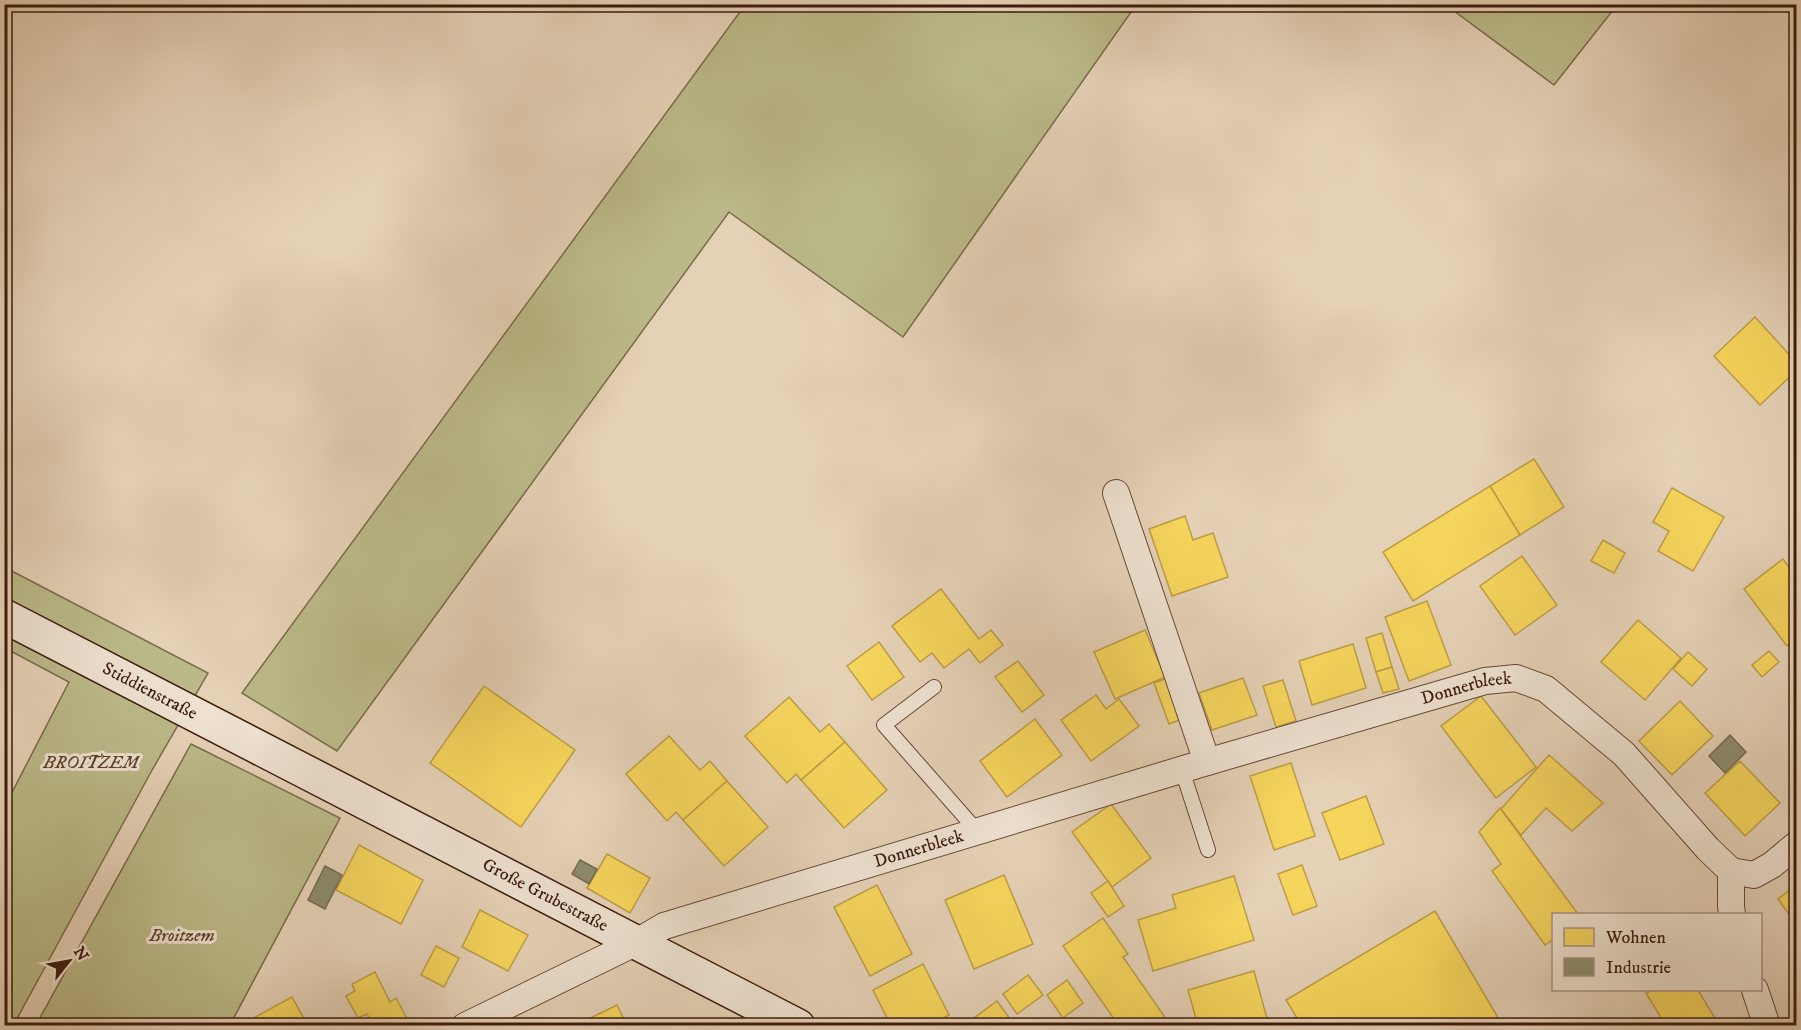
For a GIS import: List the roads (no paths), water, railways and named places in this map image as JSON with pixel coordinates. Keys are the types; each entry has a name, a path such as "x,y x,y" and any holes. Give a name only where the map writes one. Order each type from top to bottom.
{"street":[{"path":"1116,493 1207,762"},
{"name":"Stiddienstraße","path":"4,616 294,764"},
{"name":"Donnerbleek","path":"465,1026 635,943 664,926 1207,762 1485,681 1516,678 1546,689 1624,754 1708,849 1731,871"},
{"name":"Große Grubestraße","path":"294,764 798,1026"},
{"path":"1732,913 1731,871 1754,874 1772,865 1797,845"},
{"path":"1755,991 1767,1026"}],"lane":[{"path":"934,687 884,725 978,832"},
{"path":"1182,770 1208,850"}],"park label":[{"name":"BROITZEM","path":"91,763"},
{"name":"Broitzem","path":"182,936"}]}
